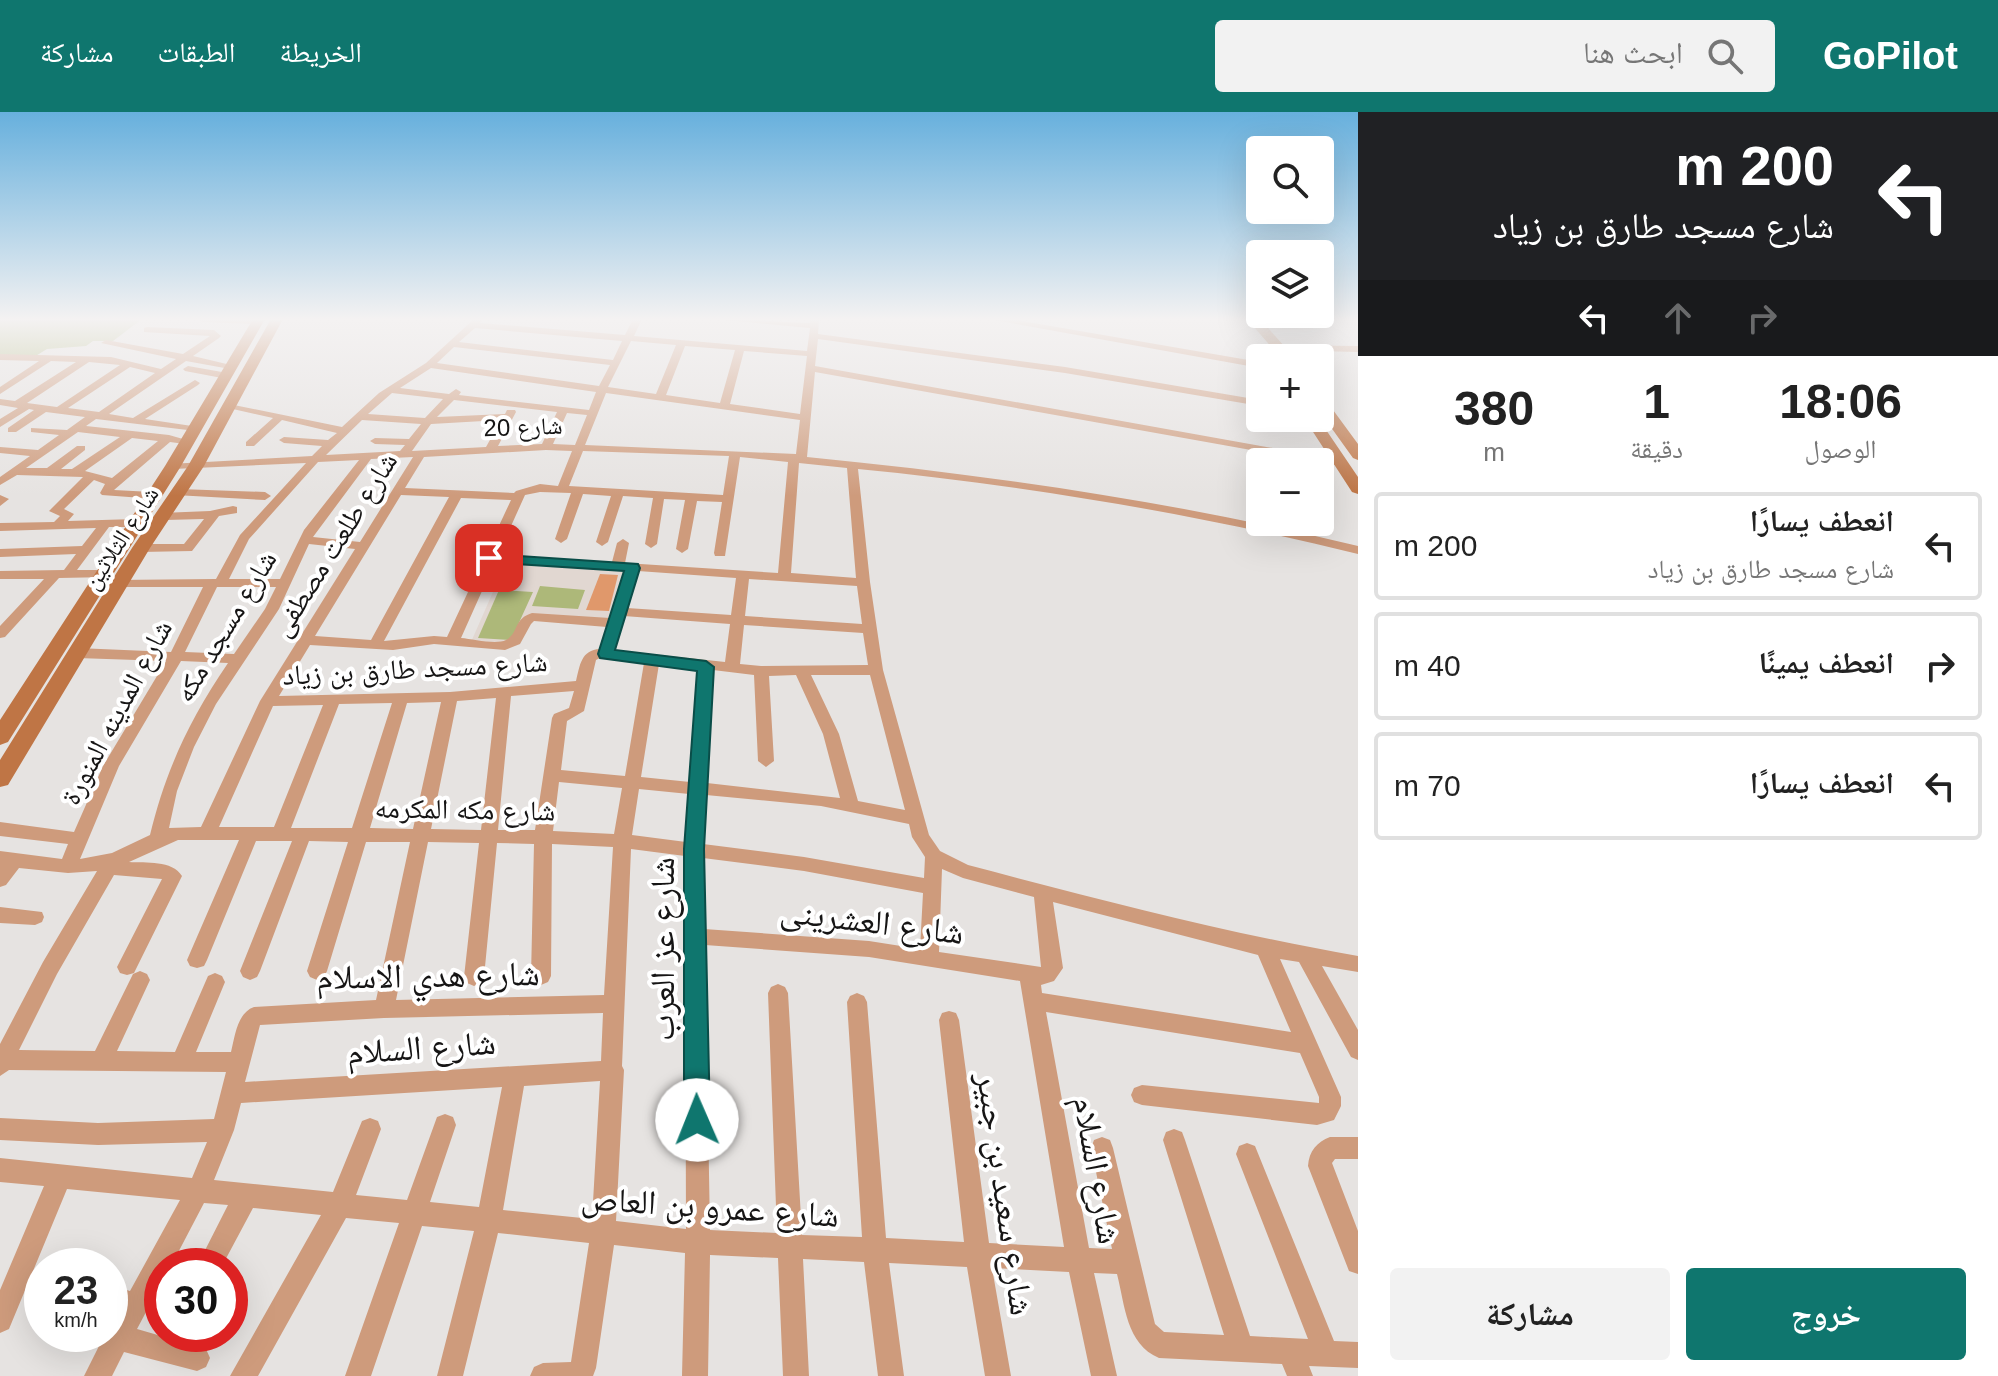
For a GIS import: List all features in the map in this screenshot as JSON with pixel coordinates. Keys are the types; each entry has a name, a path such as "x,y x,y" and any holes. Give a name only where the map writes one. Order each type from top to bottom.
{"street":[{"path":"0,391 20,378"},
{"path":"0,424 61,378"},
{"path":"59,410 107,378"},
{"path":"0,482 152,378"},
{"name":"شارع الثلاثين","path":"0,779 77,653 107,580 136,523 173,466 182,436 205,408 223,378"},
{"name":"شارع الثلاثين","path":"1,734 107,580 141,548 165,516 244,378"},
{"name":"شارع المدينه المنورة","path":"68,866 111,766 244,538 315,459 390,390 409,378"},
{"path":"519,378 805,418"},
{"path":"562,490 608,378"},
{"path":"660,398 668,378"},
{"path":"724,407 732,378"},
{"path":"784,577 809,378"},
{"path":"866,378 1341,463"},
{"path":"1112,378 1246,401"},
{"path":"136,420 195,383"},
{"path":"390,390 455,392 592,413"},
{"name":"شارع طلعت مصطفى","path":"207,833 268,701 398,491 428,421 455,392"},
{"path":"0,402 136,420 182,436"},
{"path":"490,450 516,403"},
{"path":"205,408 228,406 344,431"},
{"path":"12,430 44,408"},
{"path":"546,447 564,409"},
{"path":"250,444 280,417"},
{"path":"360,417 428,421 508,417"},
{"path":"1334,422 1358,455"},
{"path":"35,430 182,436"},
{"path":"1320,432 1358,489"},
{"path":"73,474 131,434"},
{"path":"152,496 106,493 112,484 182,436"},
{"path":"284,440 331,444"},
{"path":"375,441 416,448"},
{"name":"شارع 20","path":"173,466 403,455 416,448 490,450 580,447 735,453 946,474 1256,525 1358,550"},
{"path":"49,472 81,448"},
{"path":"0,450 39,453"},
{"path":"720,553 735,453"},
{"name":"شارع مسجد مكه","path":"158,838 169,791 186,747 209,703 286,583 305,540 328,504 368,456"},
{"path":"852,463 863,582 876,670 921,837 934,856 963,871 1043,894 1265,948 1358,964"},
{"path":"14,472 73,474 109,480 112,484"},
{"path":"58,525 68,514 55,511 90,477"},
{"path":"398,491 517,497 533,489 728,499"},
{"path":"561,539 578,491"},
{"path":"179,493 265,496"},
{"path":"602,542 618,493"},
{"path":"375,645 457,494"},
{"path":"651,544 659,495"},
{"path":"452,642 517,497"},
{"path":"682,549 692,497"},
{"path":"141,548 189,548 213,515 220,510 233,510"},
{"path":"165,516 213,515"},
{"path":"0,527 136,523"},
{"path":"0,634 86,550 105,524"},
{"path":"305,540 364,546"},
{"path":"617,567 623,543"},
{"path":"0,553 86,550"},
{"path":"489,558 863,582"},
{"path":"632,568 606,654 761,671 876,670"},
{"path":"0,575 62,574 107,580 286,583"},
{"path":"732,669 743,575"},
{"path":"304,640 375,645 452,642 509,645 515,641 526,619 532,617 738,620 869,629"},
{"path":"77,653 239,659"},
{"name":"شارع مسجد طارق بن زياد","path":"268,701 450,697 583,685 590,655 606,654"},
{"path":"543,1376 582,1372 603,1234 622,841 652,660"},
{"name":"شارع عز العرب","path":"695,1376 698,1242 694,849 706,667"},
{"path":"761,671 766,761"},
{"path":"802,672 831,734 851,805"},
{"path":"541,976 543,837 560,718 576,711 583,685"},
{"path":"474,977 504,693"},
{"path":"384,1009 450,697"},
{"path":"317,971 401,699"},
{"path":"280,834 333,700"},
{"path":"552,775 851,805 916,819"},
{"path":"0,829 80,839"},
{"name":"شارع مكه المكرمه","path":"8,859 68,866 111,864 158,838 178,833 543,837 694,849 804,864 932,887"},
{"path":"197,960 250,834"},
{"path":"250,971 303,834"},
{"path":"929,957 934,856"},
{"path":"0,880 8,859"},
{"path":"101,1061 173,876 168,872 111,864 9,1029 2,1063 240,1062 223,1130 198,1191 128,1293"},
{"path":"1035,975 1047,975 1053,968 1043,894"},
{"path":"0,915 35,917"},
{"name":"شارع العشرينى","path":"695,936 811,943 929,957 1035,975"},
{"path":"1142,1095 1317,1114 1326,1112 1330,1097 1265,948"},
{"path":"1306,956 1358,1050"},
{"name":"شارع السلام","path":"1035,975 1034,1001 1079,1260 1104,1376"},
{"path":"181,1062 215,982"},
{"path":"778,993 796,1376"},
{"path":"1034,1001 1307,1044"},
{"path":"857,1002 875,1252 891,1376"},
{"name":"شارع هدي الاسلام","path":"240,1062 248,1026 260,1014 616,1004"},
{"name":"شارع سعيد بن جبير","path":"949,1020 978,1256 998,1376"},
{"name":"شارع السلام","path":"234,1093 613,1070"},
{"path":"450,1376 489,1221 515,1075"},
{"path":"358,1376 445,1125"},
{"path":"0,1129 98,1134 223,1130"},
{"path":"243,1376 340,1205 370,1129"},
{"path":"1174,1140 1241,1349"},
{"path":"1102,1148 1144,1331 1154,1343 1241,1349 1295,1364 1326,1353 1358,1355"},
{"path":"1358,1148 1330,1148 1320,1158 1322,1175 1358,1262"},
{"path":"1247,1154 1326,1353"},
{"name":"شارع عمرو بن العاص","path":"0,1170 698,1242 790,1249 1127,1262"},
{"path":"0,1320 60,1177"},
{"path":"219,1248 246,1196"},
{"path":"128,1340 197,1358"},
{"path":"97,1376 109,1352"}],"shaded area":[{"path":"507,560 631,568 615,622 535,616 507,645 471,642"}],"green space":[{"path":"540,586 585,590 578,609 532,606"},
{"path":"499,590 533,592 511,640 478,638"}],"building":[{"path":"600,574 618,575 609,611 586,610"}],"route":[{"path":"489,558 632,568 606,654 706,667 694,849 697,1120"}]}
